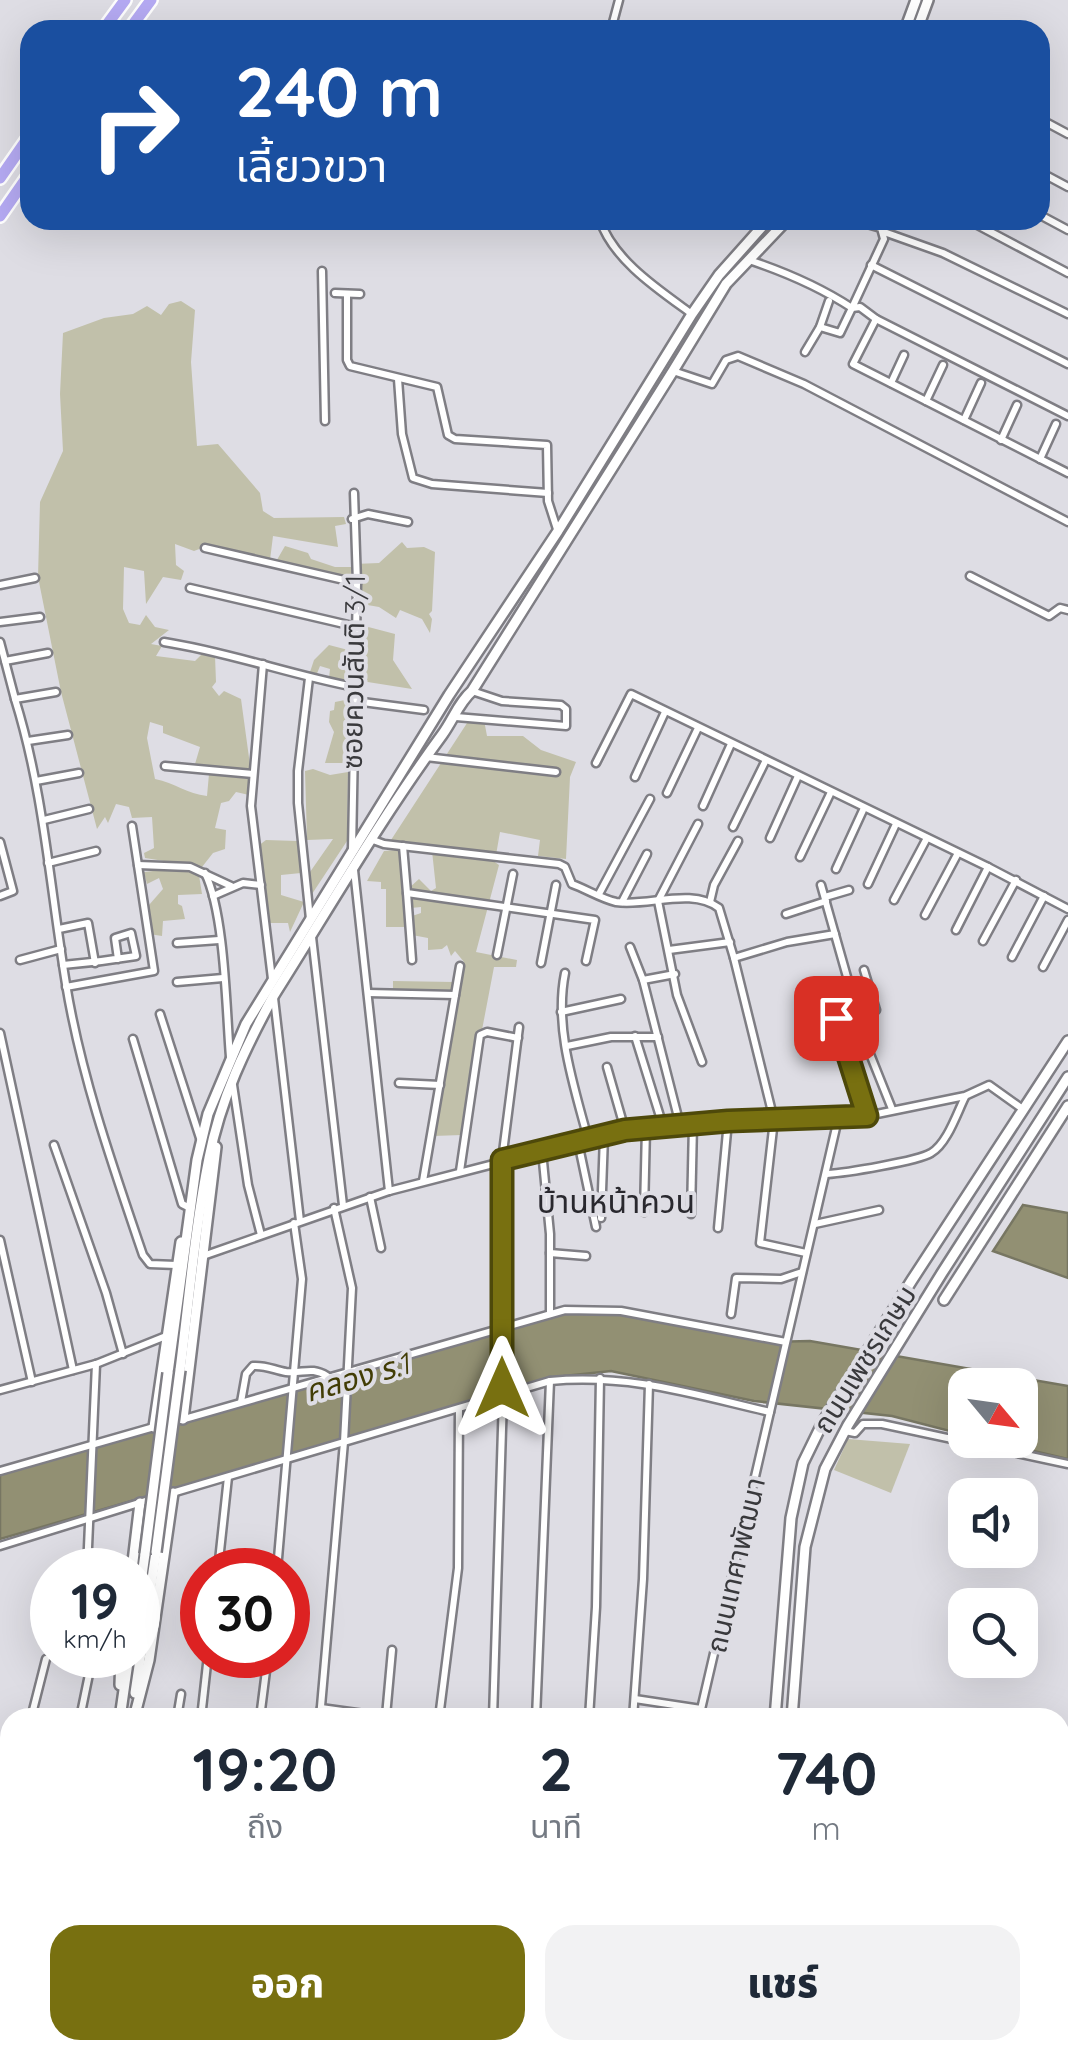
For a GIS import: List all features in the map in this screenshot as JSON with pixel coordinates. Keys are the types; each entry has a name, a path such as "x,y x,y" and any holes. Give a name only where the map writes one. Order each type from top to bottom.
{"highway":[{"path":"0,178 20,149"},
{"path":"0,216 20,187"}],"main road":[{"path":"154,1427 176,1265 208,1114 230,1059 310,918 692,314 719,274 759,230"},
{"path":"152,1548 209,1156 232,1078 274,995 456,716 463,698 472,690 717,296 777,230"},
{"path":"509,601 522,609"},
{"name":"ถนนเพชรเกษม","path":"776,1708 797,1480 824,1422 1068,1041"},
{"name":"ถนนเพชรเกษม","path":"793,1708 806,1547 818,1488 846,1428 1068,1077"},
{"path":"944,1300 1068,1106"},
{"path":"184,1419 220,1115"},
{"path":"151,1548 168,1373 198,1160"},
{"path":"136,1708 149,1660 173,1493"},
{"path":"135,1548 140,1503"},
{"path":"119,1708 120,1678"},
{"path":"121,1708 126,1678"},
{"path":"134,1708 137,1678"}],"street":[{"path":"604,230 624,256 692,314"},
{"path":"987,230 1068,273"},
{"path":"820,327 840,333 880,251 884,232 943,253 1068,314"},
{"path":"748,259 829,293 852,308 860,306 876,319 1068,416"},
{"path":"871,265 1068,364"},
{"path":"322,271 325,421"},
{"path":"335,293 360,294"},
{"path":"347,294 350,366 437,387 448,435 455,440 546,445 548,493 558,531"},
{"path":"805,352 829,301"},
{"path":"876,319 853,364 1068,473"},
{"path":"892,383 904,354"},
{"path":"674,370 708,385 726,360 738,356 821,392 1068,522"},
{"path":"926,402 943,366"},
{"path":"398,380 402,434 412,478 432,484 548,493"},
{"path":"964,420 981,384"},
{"path":"1001,440 1017,406"},
{"path":"1040,459 1056,424"},
{"name":"ซอยควนสันติ 3/1","path":"352,852 357,626 354,493"},
{"path":"352,518 368,514 408,522"},
{"path":"206,548 357,583"},
{"path":"970,576 1049,616 1060,608 1068,610"},
{"path":"0,585 34,578"},
{"path":"190,588 357,626"},
{"path":"0,622 40,616"},
{"path":"0,642 28,741 44,820 66,986 93,1100 143,1255 150,1264 176,1265"},
{"path":"164,642 355,687"},
{"path":"4,661 48,653"},
{"path":"262,664 251,806 272,980"},
{"path":"309,678 298,803 310,918"},
{"path":"456,716 566,726 566,708 561,705 502,700 472,690"},
{"path":"15,699 56,692"},
{"path":"596,763 631,694 765,762 988,866 1068,909"},
{"path":"355,701 424,710"},
{"path":"634,777 665,712"},
{"path":"667,793 698,728"},
{"path":"28,741 68,734"},
{"path":"703,806 731,744"},
{"path":"426,757 556,772"},
{"path":"733,826 765,762"},
{"path":"165,766 254,774"},
{"path":"36,781 79,773"},
{"path":"770,838 798,776"},
{"path":"800,857 831,792"},
{"path":"600,894 650,800"},
{"path":"44,820 88,808"},
{"path":"836,868 864,808"},
{"path":"698,824 658,900 677,995 702,1062"},
{"path":"868,884 896,824"},
{"path":"66,986 154,972 132,826"},
{"path":"894,900 927,838"},
{"path":"373,840 559,864 572,884 612,901 710,902 718,908 774,1120 759,1240 763,1245 806,1253"},
{"path":"710,902 714,884 738,841"},
{"path":"0,842 13,891 0,896"},
{"path":"403,846 412,960"},
{"path":"48,863 96,850"},
{"path":"925,914 958,853"},
{"path":"622,902 647,854"},
{"path":"138,865 176,864 231,886"},
{"path":"956,930 988,866"},
{"path":"354,870 389,1191"},
{"path":"205,873 220,940 230,1059"},
{"path":"497,955 514,874"},
{"path":"983,942 1016,880"},
{"path":"213,896 231,886 261,885"},
{"path":"541,963 556,885"},
{"path":"821,885 858,1015 892,1109"},
{"path":"786,914 849,890"},
{"path":"407,892 595,920 586,961"},
{"path":"1012,957 1044,896"},
{"path":"1043,967 1068,920"},
{"path":"59,929 88,923 95,963"},
{"path":"64,965 95,963 136,956 130,933 115,938 118,959"},
{"path":"734,958 788,942 836,934"},
{"path":"312,936 344,1205"},
{"path":"177,943 220,940"},
{"path":"669,950 730,942"},
{"path":"630,947 643,980 680,1125"},
{"path":"20,960 61,949"},
{"path":"423,1182 460,966"},
{"path":"858,1015 876,1010 864,970"},
{"path":"565,973 561,1012 570,1071 588,1139"},
{"path":"643,980 674,974"},
{"path":"177,982 223,978"},
{"path":"826,986 867,1116"},
{"path":"368,993 455,996"},
{"path":"274,995 302,1279 279,1548"},
{"path":"561,1012 620,999"},
{"path":"160,1014 202,1142"},
{"path":"494,1708 503,1392 502,1160 519,1027"},
{"path":"460,1171 480,1035 487,1032 518,1038"},
{"path":"0,1033 73,1370"},
{"path":"635,1036 664,1126"},
{"path":"567,1046 612,1037 658,1037"},
{"path":"133,1039 182,1204 188,1207"},
{"path":"607,1067 625,1130"},
{"path":"232,1078 248,1185 261,1236"},
{"path":"399,1082 440,1084"},
{"path":"204,1256 370,1196 625,1130 728,1121 838,1120 966,1096 989,1085 1024,1110"},
{"path":"827,1174 930,1153 942,1140 966,1096"},
{"name":"ถนนเทศาพัฒนา","path":"701,1708 838,1120"},
{"path":"718,1228 728,1121"},
{"path":"1039,1123 1052,1132"},
{"path":"691,1214 694,1124"},
{"path":"644,1212 646,1128"},
{"path":"601,1218 604,1136"},
{"path":"578,1142 596,1227"},
{"path":"54,1146 124,1354"},
{"path":"542,1151 550,1314"},
{"path":"370,1196 381,1248"},
{"path":"322,1708 349,1374 352,1288 334,1208"},
{"path":"814,1224 879,1210"},
{"path":"0,1240 32,1382"},
{"path":"550,1253 586,1256"},
{"path":"731,1314 736,1278 781,1279 802,1272"},
{"path":"0,1472 565,1310 620,1311 786,1342"},
{"path":"0,1390 96,1364 166,1336"},
{"path":"87,1548 96,1364"},
{"path":"242,1402 246,1374 253,1366 294,1372 312,1369 328,1377"},
{"path":"0,1546 550,1381 600,1378 649,1384 770,1412"},
{"path":"590,1708 596,1607 600,1378"},
{"path":"536,1708 550,1381"},
{"path":"634,1708 643,1580 649,1384"},
{"path":"440,1708 458,1568 459,1409"},
{"path":"846,1428 855,1433 863,1424 882,1424 1068,1464"},
{"path":"220,1548 228,1476"},
{"path":"390,1708 392,1650"},
{"path":"33,1708 41,1678"},
{"path":"82,1708 88,1678"},
{"path":"202,1708 205,1678"},
{"path":"261,1708 265,1678"},
{"path":"178,1708 180,1694"},
{"path":"635,1699 677,1708"}],"green space":[{"path":"181,301 195,310 191,362 197,446 218,444 260,493 263,511 274,518 344,517 346,524 335,526 338,547 273,536 270,560 210,545 194,551 175,544 176,565 184,571 181,580 163,577 146,604 144,571 124,567 123,609 129,623 140,625 146,615 155,627 169,630 151,644 162,646 156,656 195,661 202,654 215,656 216,682 212,687 219,696 224,691 241,699 251,772 195,764 200,747 163,733 163,726 150,722 147,738 155,779 207,796 209,774 251,779 249,795 236,792 229,801 221,803 215,828 226,830 225,849 213,853 202,867 145,858 144,853 154,848 152,817 132,818 129,807 116,804 108,823 105,817 97,829 61,692 38,577 40,502 63,451 63,333 104,318 133,314 147,306 161,315 169,304"},
{"path":"402,542 407,548 424,547 435,552 430,633 422,619 400,610 396,618 379,607 356,603 354,564 379,563"},
{"path":"285,546 335,567 351,567 352,582 289,563 274,565"},
{"path":"357,624 395,634 393,660 412,689 355,680"},
{"path":"329,645 352,651 351,683 329,678 330,669 320,666 316,676 309,675 314,660"},
{"path":"350,699 349,763 325,763 334,732 329,722 330,711 334,710 335,702"},
{"path":"469,720 484,720 487,736 523,736 541,750 576,762 570,777 566,859 538,856 540,840 500,832 496,855 391,840"},
{"path":"313,769 330,775 348,772 347,841 312,894 310,872 333,839 307,840 305,771"},
{"path":"266,840 297,841 301,873 281,875 281,895 304,902 290,932 288,923 269,923 258,846"},
{"path":"406,849 408,927 386,927 386,889 381,889 381,882 367,881 384,851"},
{"path":"432,851 489,858 499,865 476,952 517,960 516,967 494,967 462,1135 433,1136 464,962 455,951 451,956 447,945 428,950 428,938 412,935 412,916 421,913 421,907 411,908 409,888 419,879 431,891 436,888"},
{"path":"153,866 198,869 202,894 178,895 185,919 163,921 162,936 149,934 149,905 163,889 159,878 147,884 144,872 153,871"},
{"path":"393,981 454,982 451,998 401,998 401,994 393,994"},
{"path":"848,1439 910,1444 891,1493 834,1470"}],"water":[{"path":"1023,1205 1068,1213 1068,1278 993,1251"},
{"name":"คลอง ร.1","path":"563,1312 620,1313 769,1342 810,1341 965,1368 948,1368 948,1431 892,1416 754,1401 611,1371 564,1376 0,1539 0,1473"},
{"path":"1038,1381 1068,1386 1068,1459 1038,1452"}],"district":[{"name":"บ้านหน้าควน","path":"616,1201"}],"route":[{"path":"502,1388 502,1160 625,1130 728,1121 867,1116 836,1018"}]}
